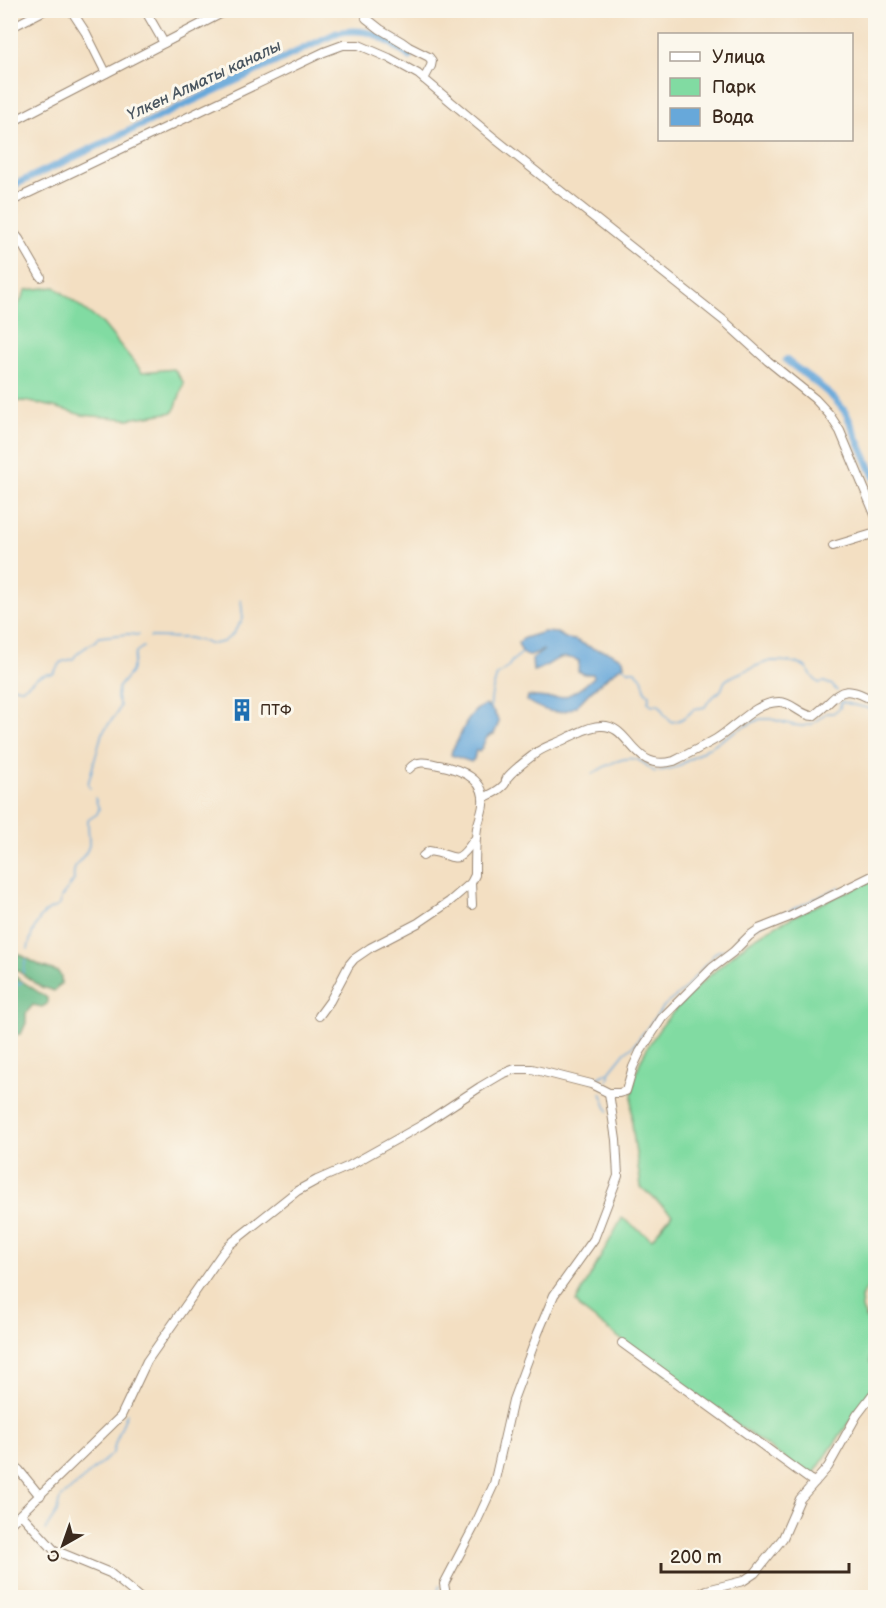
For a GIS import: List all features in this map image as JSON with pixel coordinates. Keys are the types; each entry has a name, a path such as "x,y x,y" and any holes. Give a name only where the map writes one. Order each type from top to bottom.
{"street":[{"path":"10,28 45,10"},
{"path":"71,10 86,33 106,74"},
{"path":"145,10 164,43"},
{"path":"10,123 218,13 228,10"},
{"path":"366,18 409,47 429,57 432,66 424,79"},
{"path":"10,202 324,51 359,45 409,68 424,79 494,138 723,320 822,406 840,431 876,517"},
{"path":"10,228 19,239 40,277"},
{"path":"833,546 876,533"},
{"path":"483,798 504,786 507,779 538,751 596,726 608,725 620,733 648,760 669,763 718,738 748,715 771,703 782,702 813,716 839,693 848,691 857,692 876,702"},
{"path":"319,1016 354,959 418,923 463,892 475,875 476,837 483,798 480,786 472,777 441,765 421,762 412,765 410,769"},
{"path":"423,856 429,850 450,858 462,856 468,851 476,837"},
{"path":"10,1524 121,1416 147,1361 229,1245 297,1191 374,1153 480,1087 515,1069 532,1069 591,1084 609,1093 626,1091 640,1052 662,1018 712,968 759,930 876,874"},
{"path":"471,883 472,906"},
{"path":"445,1598 444,1584 495,1484 513,1400 538,1333 555,1295 594,1239 618,1176 616,1140 609,1093"},
{"path":"876,1294 873,1304 876,1319"},
{"path":"622,1343 815,1482"},
{"path":"692,1598 707,1590 744,1581 755,1573 783,1538 794,1508 828,1467 857,1415 876,1390"},
{"path":"10,1463 19,1470 40,1496"},
{"path":"21,1514 54,1550 110,1573 140,1598"}],"green space":[{"path":"55,287 103,324 142,372 174,369 184,383 174,412 128,419 82,415 25,401 11,402 11,320 26,290"},
{"path":"875,879 876,1275 861,1297 862,1309 869,1325 870,1362 875,1366 875,1384 811,1478 664,1372 581,1309 576,1302 622,1218 652,1239 672,1214 641,1187 632,1125 633,1088 637,1070 645,1052 668,1018 697,987 749,941 798,914"},
{"path":"10,949 41,966 58,972 61,976 61,984 54,991 41,987 11,966"},
{"path":"10,973 47,998 47,1004 42,1007 33,1005 26,1013 26,1023 21,1034 11,1035"}],"water":[{"path":"544,632 557,633 594,649 607,651 623,659 624,665 576,706 557,712 539,708 527,701 528,696 564,697 578,690 594,677 593,674 578,671 579,661 571,658 559,659 533,671 532,659 544,650 526,655 518,643 524,638"},
{"path":"486,705 494,712 499,722 494,734 486,738 479,752 476,750 471,762 451,755 474,712"}],"waterway":[{"name":"Үлкен Алматы каналы","path":"10,187 337,33 359,31 376,35 410,57"},
{"name":"Үлкен Алматы каналы","path":"786,360 827,392 847,415 876,481"},
{"path":"150,637 189,638 213,644 223,642 232,635 243,619 241,600"},
{"path":"10,686 24,688 41,675 53,674 61,662 73,659 99,637 139,635"},
{"path":"90,788 88,784 102,733 120,706 117,698 118,688 131,672 136,652 143,647"},
{"path":"490,709 497,675 522,653"},
{"path":"622,666 635,671 642,678 646,693 650,694 648,702 652,705 658,704 672,722 684,718 694,709 705,707 728,679 772,661 792,662 804,666 819,683 832,685 837,691"},
{"path":"592,774 614,762 627,759 640,761 655,772 677,767 739,729 760,719 803,726 812,724 826,713 833,713 840,708 841,702 876,710"},
{"path":"28,949 38,921 46,912 60,905 61,898 74,880 75,869 89,845 88,820 97,814 99,809 95,798"},
{"path":"734,946 735,939 743,933 840,887"},
{"path":"593,1081 609,1072 625,1052 634,1045 664,1006 684,990 716,952 729,951"},
{"path":"23,973 26,959"},
{"path":"10,989 22,982"},
{"path":"604,1087 609,1073"},
{"path":"601,1093 608,1111"},
{"path":"45,1530 57,1512 61,1498 113,1453 127,1413"},
{"path":"435,1598 440,1586"}],"place":[{"name":"ПТФ","path":"242,710"}]}
